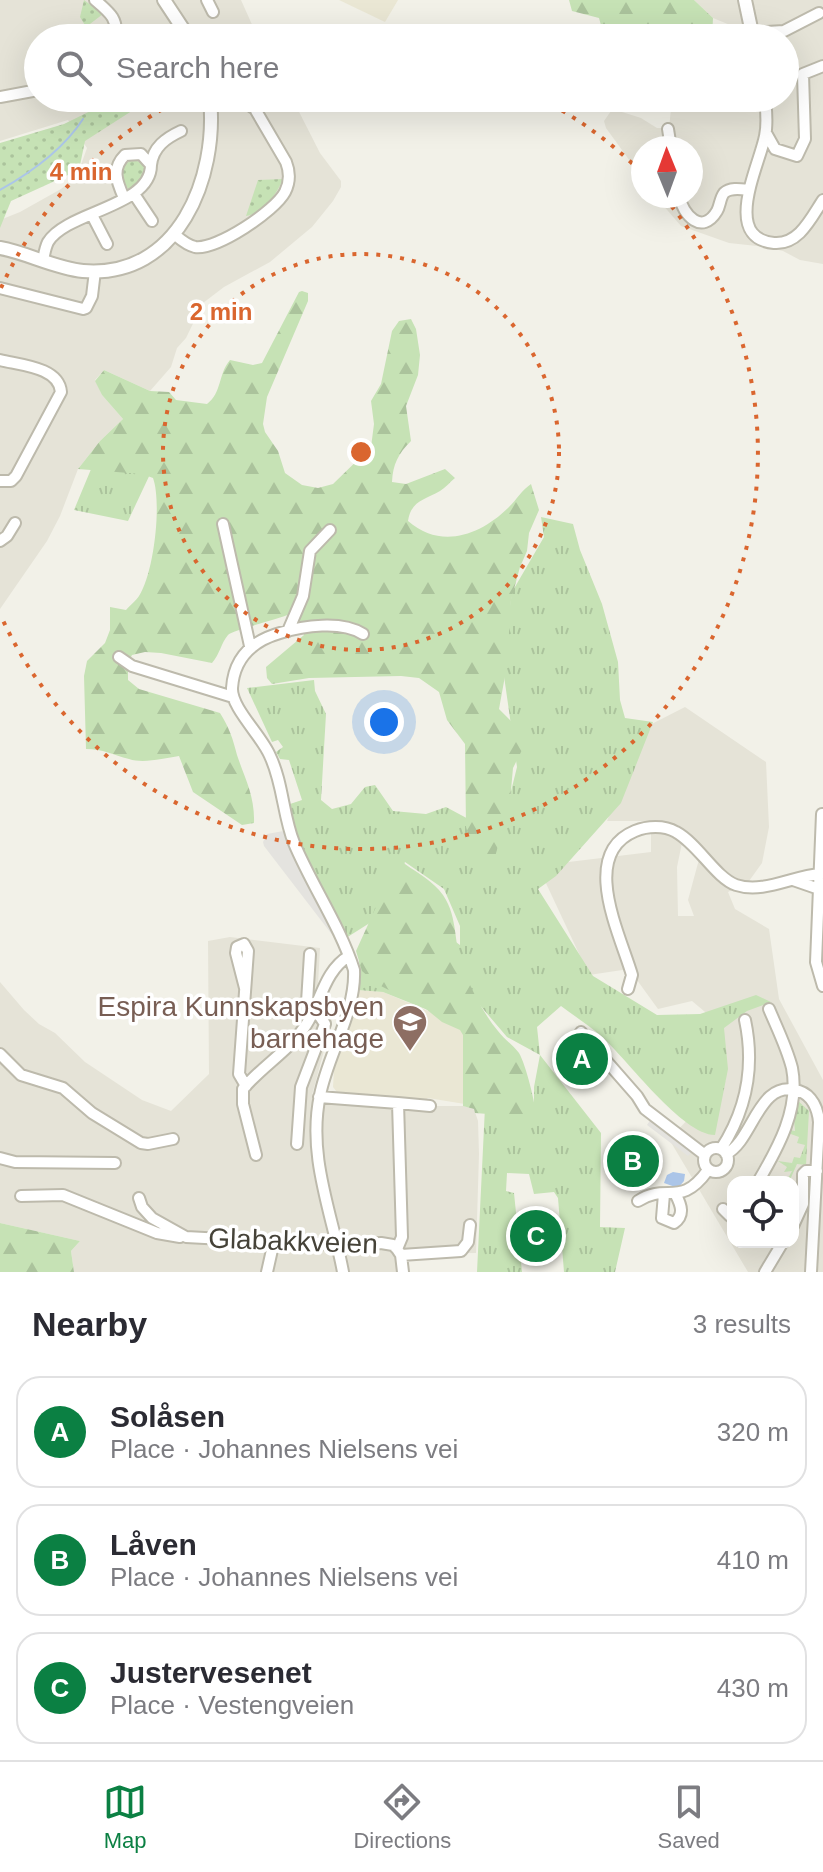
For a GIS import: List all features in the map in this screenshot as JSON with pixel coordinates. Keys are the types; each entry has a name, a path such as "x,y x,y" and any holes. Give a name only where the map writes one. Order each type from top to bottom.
{"street":[{"path":"95,0 114,17 116,24"},
{"path":"164,0 180,24"},
{"path":"207,0 213,12"},
{"path":"745,0 750,24"},
{"path":"798,24 822,12"},
{"path":"766,133 775,149 797,156 805,139 803,74 823,66"},
{"path":"0,97 24,93"},
{"path":"0,248 74,270 95,271 135,262 150,254 174,234 193,203 207,164 211,112"},
{"path":"174,234 186,244 197,247 217,242 260,217 283,196 289,169 257,112"},
{"path":"765,112 766,133 745,213 754,234 772,243 793,240 823,200"},
{"path":"668,129 669,136"},
{"path":"43,261 50,239 129,196 150,178 153,155 163,142 181,131"},
{"path":"151,165 141,154 131,153 121,159 116,176 152,221"},
{"path":"683,208 692,221 701,222 717,213 725,193 732,189 749,190"},
{"path":"92,215 107,244"},
{"path":"0,288 83,309 92,296 95,271"},
{"path":"0,360 53,376 61,392 16,476 11,481 0,481"},
{"path":"0,541 15,523"},
{"path":"223,524 250,646"},
{"path":"288,631 303,596 310,551 330,530"},
{"path":"343,1272 319,1170 317,1146 319,1097 353,990 354,970 295,845 269,751 231,691 237,666 250,646 288,631 325,626 356,629 363,634"},
{"path":"119,657 132,666 233,697"},
{"path":"822,814 816,962 823,986"},
{"path":"628,989 632,975 605,886 605,866 613,845 627,834 652,827 671,830 688,839 722,875 739,886 754,887 820,874"},
{"path":"793,880 819,889"},
{"path":"297,1144 301,1087 325,1024 307,1002 310,954"},
{"path":"256,1155 242,1093 285,1051 314,1011 331,972 349,956"},
{"path":"245,988 239,1074 246,1086"},
{"path":"763,1176 783,1134 793,1090 792,1070 769,1009"},
{"path":"745,1020 750,1050 748,1084 744,1105 724,1151 728,1161 725,1169 718,1172 708,1170 704,1163 710,1149 724,1151 738,1144 767,1099 777,1091 793,1090 806,1094 817,1109 811,1272"},
{"path":"581,1032 645,1109 705,1155"},
{"path":"0,1054 21,1075 63,1088 92,1113 141,1143 173,1139"},
{"path":"319,1097 430,1106"},
{"path":"398,1103 402,1237 399,1252 403,1272"},
{"path":"0,1158 15,1162 115,1163"},
{"path":"638,1201 647,1195 676,1195 692,1189 708,1170"},
{"path":"799,1213 803,1204 803,1174 817,1171"},
{"path":"664,1194 662,1218 674,1223 681,1217 676,1195"},
{"name":"Glabakkveien","path":"21,1196 63,1195 157,1233 338,1245 381,1243 393,1245 399,1252 461,1251 468,1242 470,1225"},
{"name":"Glabakkveien","path":"139,1198 152,1218 186,1237"},
{"path":"267,1272 274,1241"},
{"path":"765,1272 779,1248"}],"shaded area":[{"path":"0,0 241,0 252,24 24,24 24,112 299,112 320,153 341,181 341,187 312,227 270,262 224,287 203,303 186,338 177,348 171,367 150,391 104,370 95,380 102,395 123,419 78,469 47,541 0,609 0,220 61,189 77,176 87,148 68,120 0,141"},
{"path":"339,0 398,0 385,22"},
{"path":"694,0 823,0 823,264 800,260 766,247 729,243 681,226 665,208 703,208 703,136 631,136 631,162 606,128 604,121 610,112 641,118 657,128 669,128 671,112 799,112 799,24 728,24 713,18"},
{"path":"685,707 766,762 769,827 762,863 749,881 728,892 735,909 769,929 779,999 823,1080 823,1272 748,1272 734,1248 799,1248 799,1176 727,1176 727,1237 669,1139 726,1080 723,1027 692,1001 658,1009 629,969 589,975 544,879 552,864 651,852 651,821 607,821 628,768 638,731","holes":["683,838 701,852 688,900 694,916 678,916 677,867"]},
{"path":"289,830 340,945 264,846 267,834"},
{"path":"230,937 320,948 318,985 325,1007 333,1017 312,1095 323,1099 474,1109 478,1121 479,1154 476,1253 404,1254 404,1272 74,1272 71,1251 80,1241 0,1223 0,982 24,1010 55,1033 85,1062 142,1100 171,1111 209,1074 208,941"},
{"name":"Espira Kunnskapsbyen barnehage","path":"357,990 383,992 469,1028 483,1107 428,1098 424,1101 337,1092 333,1087 334,1070 355,1012"},
{"path":"653,1116 695,1149 688,1156 647,1125"}],"green space":[{"path":"84,0 103,14 90,24 84,24 80,17"},
{"path":"569,0 694,0 713,18 713,24 601,24 599,18 572,11"},
{"path":"88,112 130,112 85,141 79,170 11,201 0,228 0,143 64,124"},
{"path":"131,160 142,162 146,173 137,185 128,189 122,173"},
{"path":"283,179 268,203 246,216 258,180"},
{"path":"302,291 308,293 308,301 267,397 263,424 278,451 285,473 302,485 318,488 333,484 371,447 374,424 371,401 381,384 392,331 399,321 411,319 416,329 420,355 418,375 406,406 411,441 397,460 392,482 406,484 445,469 455,478 442,490 415,505 408,521 434,535 460,535 498,517 531,484 539,510 529,533 527,551 511,600 507,665 499,709 519,729 526,742 513,768 510,801 495,857 490,864 482,864 472,847 466,827 465,744 447,720 439,692 419,678 401,676 309,678 272,684 267,678 266,667 304,635 299,618 290,614 228,635 212,663 145,652 132,655 128,663 128,680 139,689 220,713 249,788 254,823 242,825 193,792 179,756 141,761 86,749 84,676 87,661 105,643 110,630 110,607 126,610 138,598 144,585 152,555 157,504 153,478 142,474 78,469 123,419 102,395 95,381 104,370 150,391 169,392 176,400 207,404 212,400 230,360 253,365 262,363"},
{"path":"94,462 152,470 128,521 74,510"},
{"path":"541,517 573,524 602,604 618,662 620,700 625,718 653,722 621,803 556,876 538,889 593,976 657,1015 700,1014 756,995 771,1002 747,1011 724,1028 728,1069 715,1135 702,1132 671,1110 602,1037 561,1006 537,1027 540,1055 507,1037 478,1003 448,1018 383,992 357,990 359,958 442,932 460,945 460,926 444,889 405,862 376,919 346,938 300,847 287,805 302,800 289,760 280,759 276,752 283,747 278,740 272,742 247,688 314,680 315,691 326,714 321,800 332,809 351,804 365,787 375,785 393,811 426,814 446,807 500,836 517,767 502,662 512,592 544,537"},
{"path":"403,861 435,886 448,904 464,972 488,1017 519,1053 530,1085 536,1118 475,1113 474,1109 463,1106 463,1035 460,1030 377,984 362,971 356,951 391,874"},
{"path":"540,1055 601,1133 600,1227 625,1228 615,1272 564,1272 558,1198 554,1192 534,1194 529,1174 507,1173 506,1191 514,1193 522,1272 477,1272 485,1107 534,1108"},
{"path":"796,1099 809,1111 806,1165 797,1164 789,1176 792,1171 784,1172 787,1167 778,1161 792,1163 794,1157 800,1158 805,1145 797,1143 799,1137 788,1133 795,1131 793,1110"},
{"path":"0,1223 80,1241 71,1251 74,1272 0,1272"}],"water":[{"path":"673,1172 685,1174 678,1188 664,1183 667,1175"}],"waterway":[{"path":"0,190 46,159 66,141 83,119"}],"place":[{"name":"Espira Kunnskapsbyen barnehage","path":"410,1053"},
{"name":"Solåsen","path":"582,1059"},
{"name":"Låven","path":"633,1161"},
{"name":"Justervesenet","path":"536,1236"}]}
